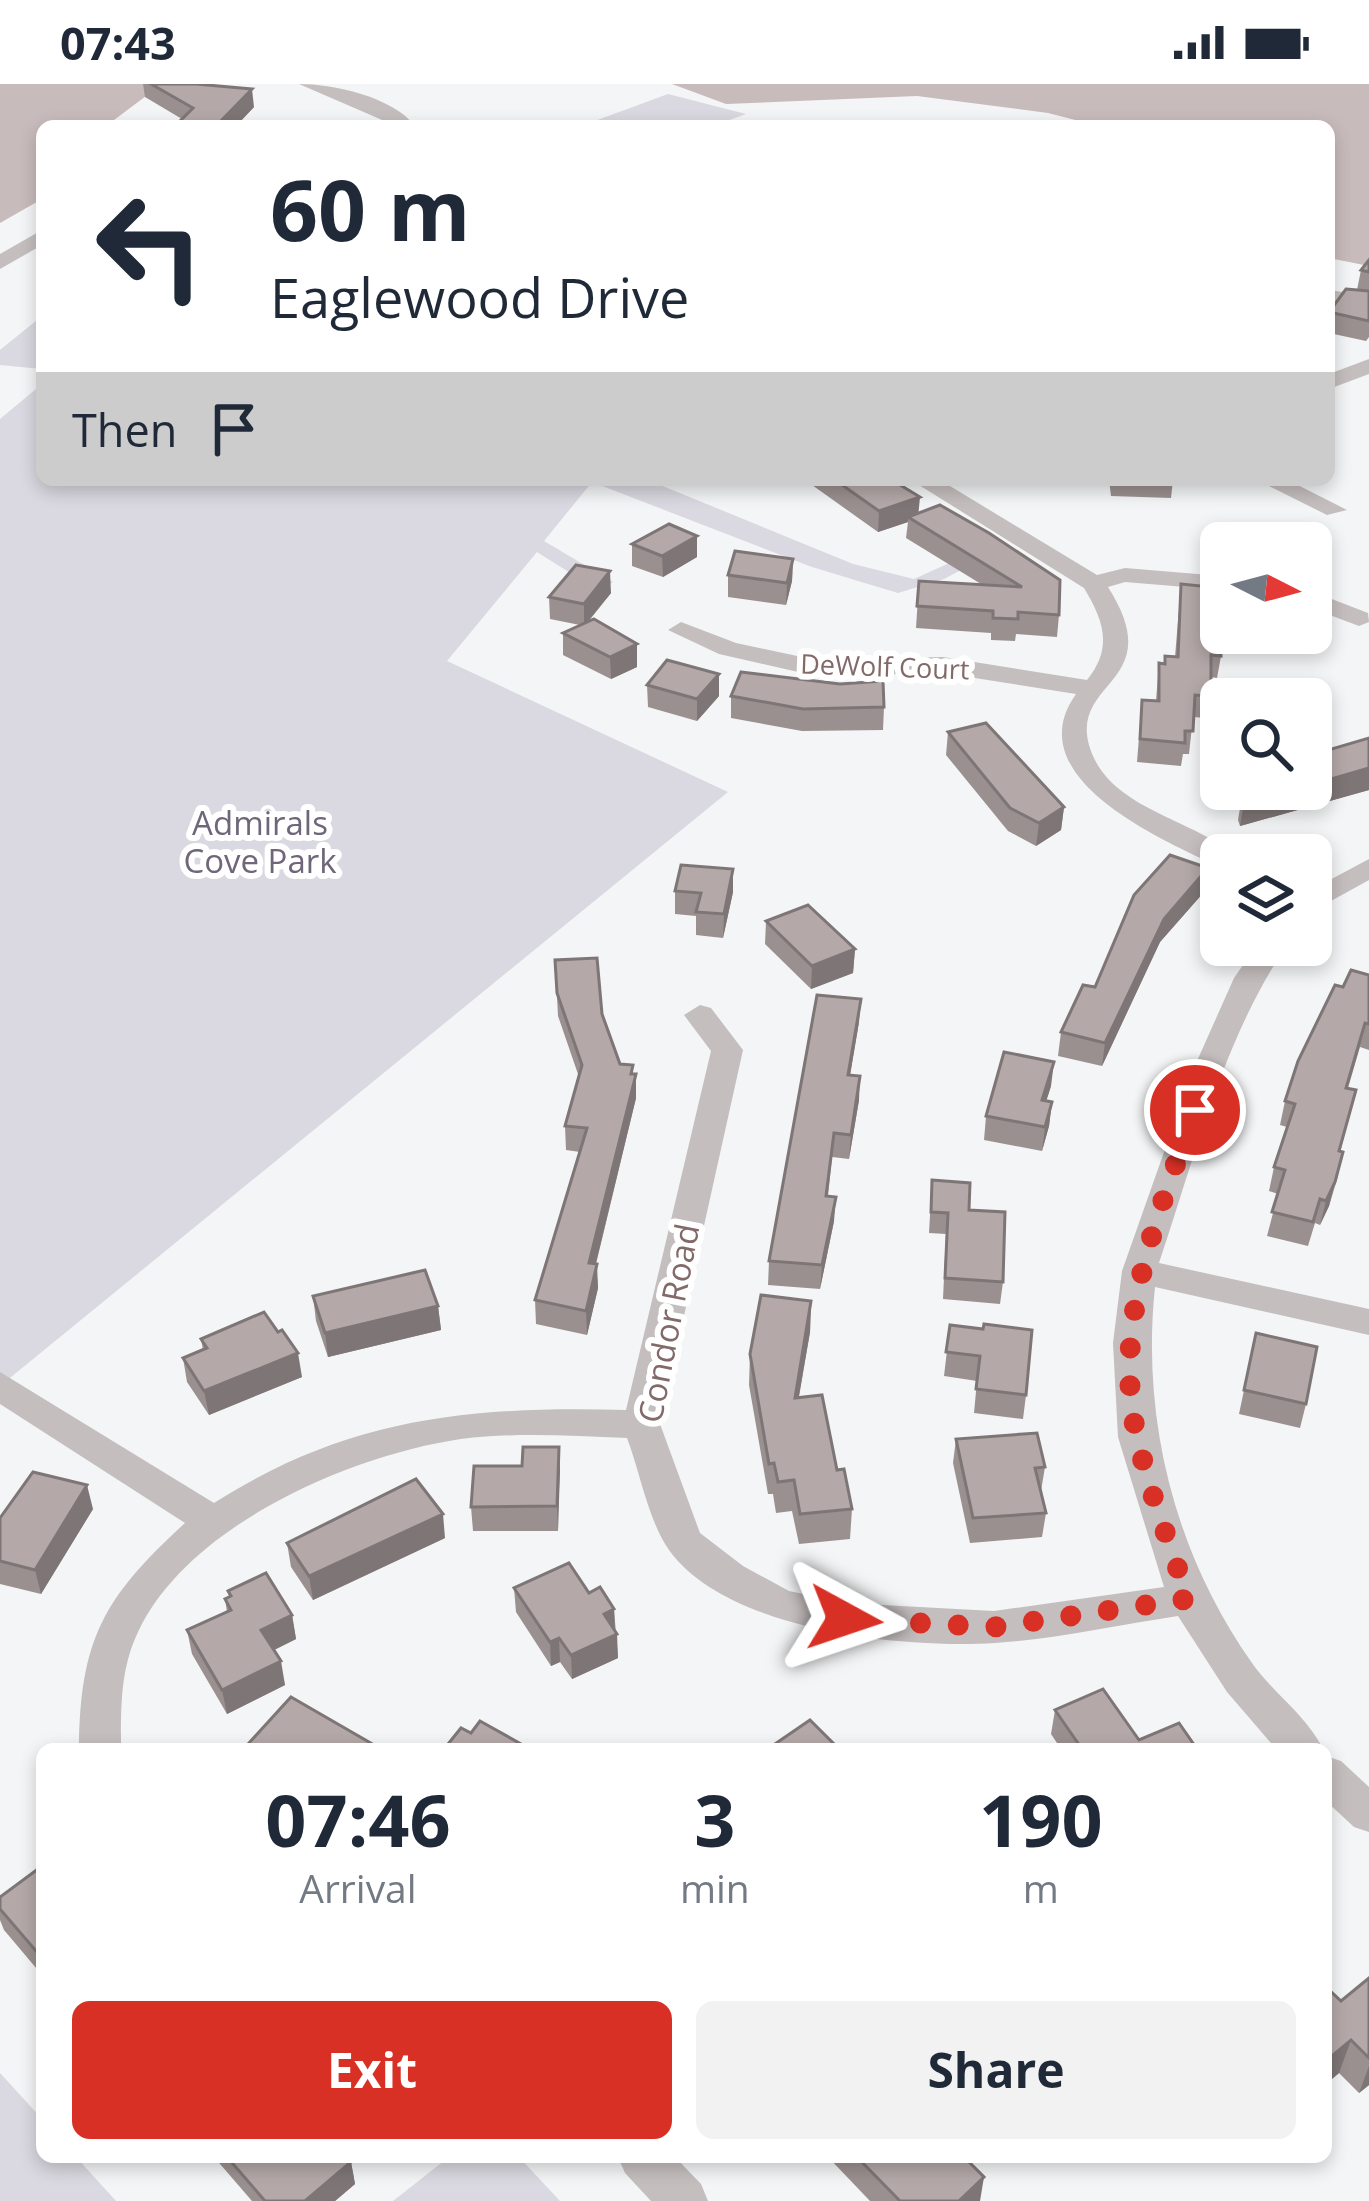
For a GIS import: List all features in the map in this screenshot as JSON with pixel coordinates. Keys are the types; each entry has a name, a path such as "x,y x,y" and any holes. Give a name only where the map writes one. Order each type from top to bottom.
{"street":[{"path":"308,84 334,98 397,114 402,120"},
{"path":"0,263 36,240"},
{"path":"1335,297 1369,302"},
{"path":"1335,380 1369,366"},
{"path":"933,486 1093,583 1111,605 1120,632 1117,659 1077,717 1075,745 1103,786 1200,844"},
{"path":"1283,486 1335,510"},
{"path":"1093,583 1125,575 1200,581"},
{"path":"1332,607 1359,618"},
{"name":"DeWolf Court","path":"681,629 728,649 816,668 944,665 1093,689"},
{"path":"1332,890 1369,868"},
{"path":"1257,966 1209,1070 1139,1271 1132,1343 1136,1437 1188,1599 1241,1680 1297,1743"},
{"name":"Condor Road","path":"700,1016 727,1051 641,1424 685,1542 729,1577 780,1605 845,1619 994,1627 1188,1599"},
{"path":"1139,1271 1369,1322"},
{"path":"0,1386 212,1521"},
{"path":"100,1743 97,1685 117,1624 156,1571 212,1521 338,1459 439,1429 511,1422 641,1424"},
{"path":"1332,1780 1369,1814"},
{"path":"648,2163 684,2201"}],"green space":[{"path":"668,94 746,114 730,120 597,120"},
{"path":"36,321 36,368 0,365 0,350"},
{"name":"Admirals Cove Park","path":"36,389 36,486 589,486 544,541 613,582 599,591 537,552 447,661 728,792 0,1386 0,419"},
{"name":"Admirals Cove Park","path":"602,486 663,486 853,564 914,579 978,550 989,555 944,579 898,593 812,567"},
{"path":"0,2073 36,2112 36,2163 81,2163 116,2201 0,2201"},
{"path":"441,2163 525,2163 560,2201 393,2201"}],"shaded area":[{"path":"0,84 162,84 114,120 36,120 36,202 0,223"},
{"path":"672,84 1369,84 1369,266 1335,259 1335,120 1075,120 917,96 726,104"}],"building":[{"path":"151,84 252,89 222,120 181,120 193,108"},
{"path":"1346,289 1369,291 1369,321 1335,313 1335,304"},
{"path":"844,486 902,486 920,497 879,511"},
{"path":"940,505 1060,580 1059,615 1018,612 1018,619 993,618 993,611 917,606 919,581 1022,587 908,517"},
{"path":"669,524 697,536 662,556 632,544"},
{"path":"735,551 793,559 787,583 728,575"},
{"path":"576,565 610,571 584,604 549,597"},
{"path":"1181,584 1200,586 1200,654 1221,654 1221,656 1211,655 1211,678 1200,678 1193,731 1185,731 1185,743 1140,739 1142,700 1159,701 1159,663 1165,664 1165,656 1178,657"},
{"path":"594,619 637,644 610,657 563,633"},
{"path":"667,660 719,674 697,699 647,685"},
{"path":"741,672 840,684 883,681 884,707 803,709 731,696"},
{"path":"986,723 1064,807 1039,823 1010,808 948,732"},
{"path":"1369,738 1369,768 1332,779 1332,749"},
{"path":"1170,855 1200,865 1200,877 1164,919 1105,1043 1061,1032 1083,985 1095,987 1134,895"},
{"path":"681,865 733,869 724,914 696,912 701,893 675,891"},
{"path":"808,905 855,949 812,966 766,921"},
{"path":"597,958 602,1014 620,1064 633,1065 631,1074 636,1074 589,1263 597,1264 586,1311 535,1300 587,1128 565,1126 582,1065 557,993 555,960"},
{"path":"1351,970 1369,975 1369,1024 1365,1023 1346,1088 1356,1090 1335,1182 1326,1201 1320,1199 1313,1222 1272,1212 1285,1170 1274,1167 1295,1104 1285,1101 1298,1061 1335,985 1343,987"},
{"path":"817,995 861,999 848,1075 860,1076 851,1135 834,1133 826,1196 836,1197 822,1265 769,1261"},
{"path":"1004,1052 1054,1062 1042,1100 1052,1102 1045,1127 986,1116"},
{"path":"932,1180 970,1183 969,1210 1005,1212 1003,1282 945,1278 948,1213 931,1212"},
{"path":"425,1270 438,1306 325,1333 313,1296"},
{"path":"761,1295 811,1301 795,1398 822,1395 837,1470 844,1469 852,1509 800,1514 794,1480 778,1482 774,1463 769,1464 750,1354"},
{"path":"264,1312 298,1353 204,1391 183,1358 207,1348 201,1339"},
{"path":"984,1324 1032,1330 1026,1395 976,1389 980,1356 946,1352 950,1325 983,1329"},
{"path":"1256,1333 1317,1347 1306,1404 1244,1390"},
{"path":"1037,1433 1045,1467 1035,1468 1046,1513 973,1518 956,1439"},
{"path":"523,1447 559,1447 557,1506 471,1507 474,1466 522,1466"},
{"path":"33,1472 87,1485 35,1570 0,1561 0,1518"},
{"path":"416,1479 443,1514 309,1576 287,1543"},
{"path":"569,1563 589,1593 600,1587 614,1609 604,1614 617,1634 571,1655 559,1638 550,1642 514,1588"},
{"path":"266,1573 292,1615 261,1630 281,1661 222,1690 187,1630 231,1610 225,1599 231,1596 228,1591"},
{"path":"1103,1689 1139,1740 1179,1723 1193,1743 1078,1743 1055,1710"},
{"path":"291,1697 371,1743 249,1743"},
{"path":"810,1720 833,1743 776,1743"},
{"path":"480,1721 519,1743 449,1743 461,1728 471,1733"},
{"path":"36,1870 36,1951 0,1909 0,1897"},
{"path":"1369,1978 1369,2058 1351,2040 1332,2056 1332,1993 1341,2001"},
{"path":"232,2163 350,2163 305,2201 265,2201"},
{"path":"863,2163 970,2163 984,2177 961,2201 900,2201"}],"route":[{"path":"845,1619 994,1627 1188,1599 1136,1437 1132,1343 1139,1271 1195,1110"}]}
